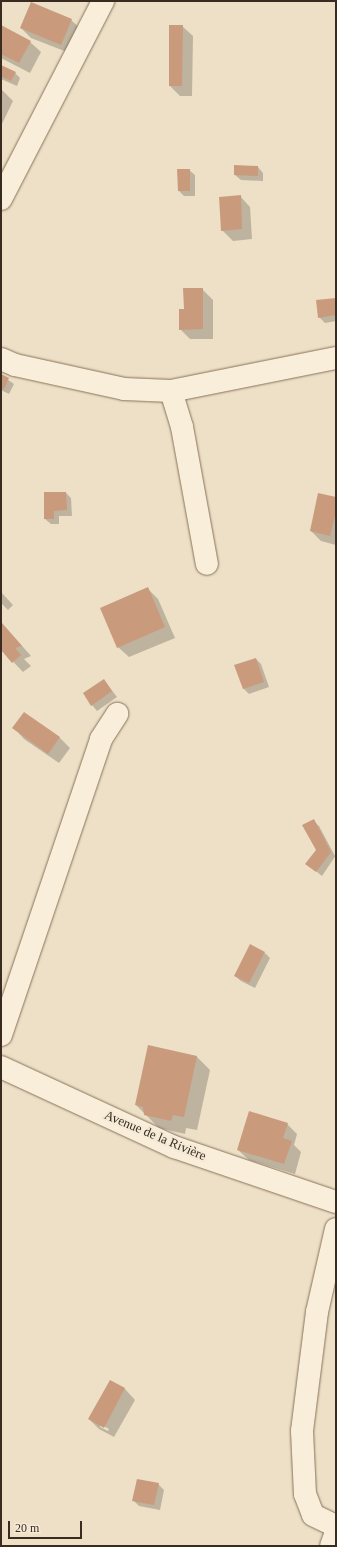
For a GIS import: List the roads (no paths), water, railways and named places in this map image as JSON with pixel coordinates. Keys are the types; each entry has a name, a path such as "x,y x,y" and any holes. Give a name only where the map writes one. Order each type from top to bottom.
{"street":[{"path":"1,199 103,1"},
{"path":"1,359 15,366 124,388 172,391 336,358"},
{"path":"172,391 182,427 207,564"},
{"path":"1,1035 101,739 117,714"},
{"name":"Avenue de la Rivière","path":"1,1067 174,1147 336,1202"},
{"path":"336,1230 317,1312 302,1431 305,1494 313,1514 336,1526"},
{"path":"331,1546 336,1532"}]}
